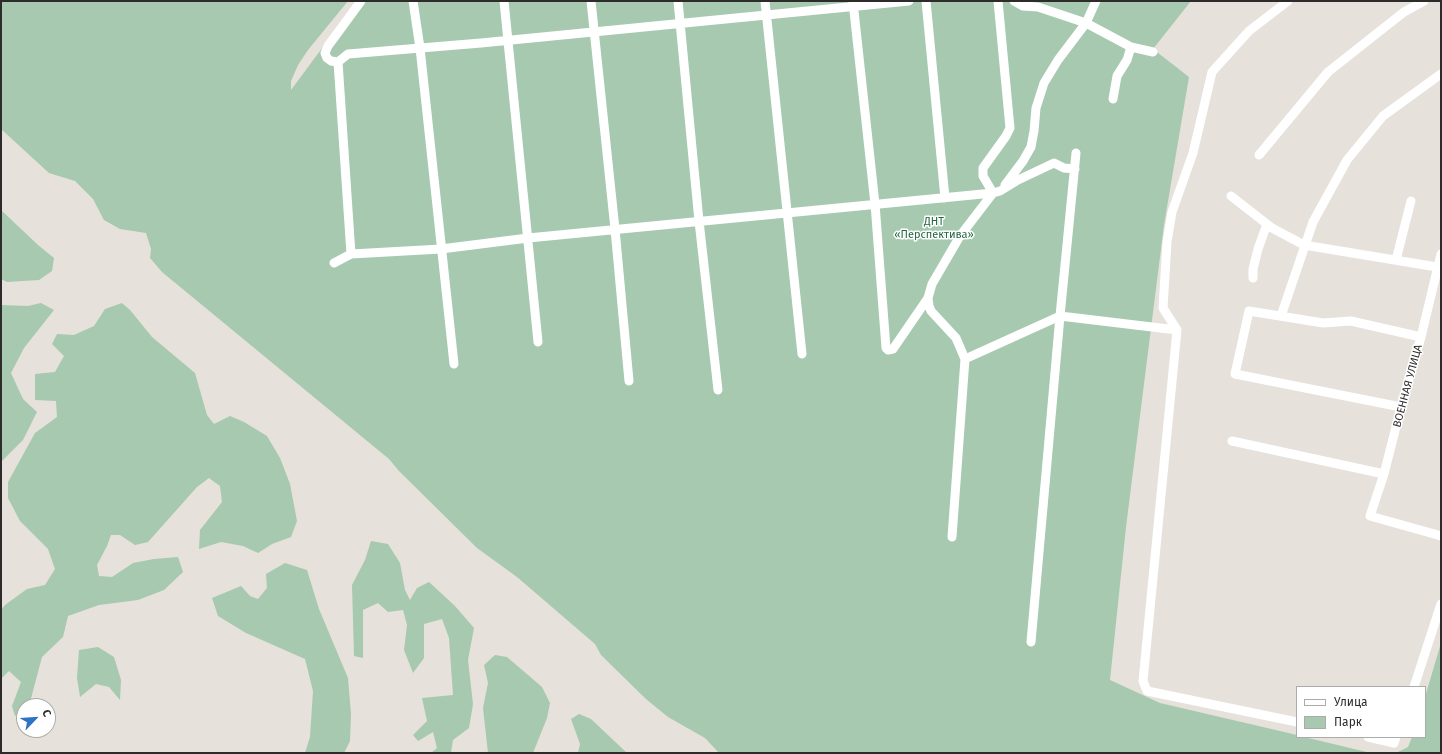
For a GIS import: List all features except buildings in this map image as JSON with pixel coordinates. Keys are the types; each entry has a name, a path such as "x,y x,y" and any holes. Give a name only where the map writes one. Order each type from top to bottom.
{"street":[{"path":"361,1 328,46 325,53 327,58 331,61 338,62 348,54 508,41 766,16 853,4 909,1"},
{"path":"413,1 420,48 454,364"},
{"path":"504,1 538,342"},
{"path":"591,1 630,381"},
{"path":"678,1 699,221 718,390"},
{"path":"765,1 802,354"},
{"path":"926,1 945,198"},
{"path":"997,192 983,176 983,168 1010,128 998,1"},
{"path":"1014,1 1023,6 1038,7"},
{"path":"1028,1 1038,7 1086,23 1131,47 1153,52"},
{"path":"853,4 875,204 886,348 888,350 893,349 928,298 932,284 960,236 1023,161 1031,147 1036,108 1044,83 1058,60 1086,23 1096,1"},
{"path":"1288,1 1250,31 1212,72 1193,153 1172,212 1167,242 1163,308 1178,330 1143,681 1148,691 1296,722"},
{"path":"1259,155 1328,72 1404,12 1424,1"},
{"path":"1113,99 1117,76 1127,60 1131,47"},
{"path":"338,62 350,254"},
{"path":"1280,316 1313,222 1347,160 1384,116 1441,74"},
{"path":"1031,642 1076,154"},
{"path":"334,263 350,254 441,249 615,229 997,192 1054,163 1064,168 1075,169"},
{"path":"1231,196 1267,224 1304,245 1437,267"},
{"path":"1396,260 1411,201"},
{"path":"1253,278 1253,269 1258,249 1267,224"},
{"name":"ВОЕННАЯ УЛИЦА","path":"1441,254 1421,337 1384,474 1370,516 1441,536"},
{"path":"928,298 931,311 956,338 965,360 952,537"},
{"path":"1401,407 1235,374 1249,310 1323,323 1351,321 1421,337"},
{"path":"965,360 1060,316 1178,330"},
{"path":"1232,441 1384,474"},
{"path":"1414,686 1441,604"},
{"path":"1373,738 1394,742 1396,738"}],"green space":[{"name":"ДНТ «Перспектива»","path":"1,1 348,1 308,50 298,65 291,81 291,90 357,1 1191,1 1153,49 1189,77 1164,225 1126,527 1110,680 1160,703 1296,735 1296,738 1308,738 1371,753 719,753 705,738 668,717 646,699 601,655 595,644 517,577 477,548 399,471 389,459 162,272 150,258 151,249 146,233 120,229 104,220 93,199 75,181 49,173 1,129"},
{"path":"1,210 54,258 52,271 39,280 7,282 1,279"},
{"path":"41,303 54,310 24,348 11,373 23,399 37,412 23,440 1,462 1,305 28,306"},
{"path":"122,303 130,310 152,337 195,373 207,415 214,424 230,416 244,422 267,436 280,458 290,484 297,521 291,537 272,544 258,553 243,546 221,542 199,549 200,530 222,502 220,486 209,478 197,487 148,542 135,545 120,535 111,535 97,565 99,576 112,577 133,563 178,557 183,572 164,590 138,600 99,605 68,616 63,637 42,657 31,698 16,698 15,716 12,706 21,682 9,671 1,679 1,610 5,605 27,589 45,585 55,569 48,549 20,521 8,498 8,482 35,433 57,417 56,401 35,400 35,374 55,372 64,356 52,344 57,334 74,335 94,326 105,309"},
{"path":"371,541 388,544 400,563 405,590 410,600 417,588 429,582 455,606 474,628 468,660 473,704 469,728 453,740 451,753 431,753 437,748 433,732 418,741 413,735 427,721 422,698 453,695 449,638 442,619 424,624 424,658 413,673 404,650 407,625 403,610 388,612 378,603 363,610 363,658 354,656 352,585 365,560"},
{"path":"285,563 307,570 319,609 348,678 351,714 350,741 344,753 305,753 310,737 313,691 305,659 246,633 218,616 212,598 241,586 250,596 258,599 267,588 266,574"},
{"path":"1441,643 1441,753 1396,753 1408,747 1412,738 1426,738 1426,694"},
{"path":"98,647 114,657 121,680 120,700 109,687 96,684 80,697 77,678 79,650"},
{"path":"495,655 507,657 542,687 550,703 547,718 533,753 488,753 483,708 488,683 484,665"},
{"path":"579,714 591,719 627,753 578,753 580,744 571,719"}]}
